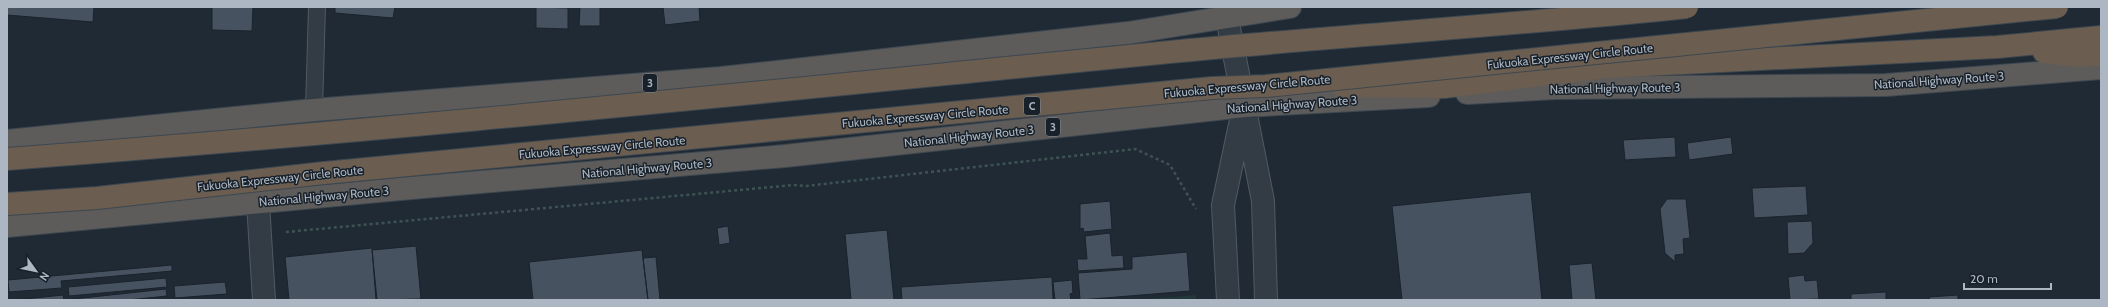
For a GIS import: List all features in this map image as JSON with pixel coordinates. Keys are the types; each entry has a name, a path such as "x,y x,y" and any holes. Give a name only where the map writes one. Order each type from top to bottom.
{"highway":[{"name":"3","path":"7,141 314,110 721,78 1128,33 1227,13 1290,7"},
{"path":"1602,16 1665,7"},
{"path":"7,159 332,133 1206,49 1602,16 1687,7"},
{"name":"Fukuoka Expressway Circle Route","path":"7,204 97,198 340,172 1212,88 1266,86 2057,7"},
{"path":"1266,86 1444,86 1606,67 1997,47 2101,37"},
{"path":"1997,47 2080,56 2101,54"},
{"name":"National Highway Route 3","path":"7,226 785,156 1244,106 1556,88 1886,85 2101,68"}],"street":[{"path":"1227,13 1263,202 1266,300"},
{"path":"1228,300 1223,205 1244,106"},
{"path":"258,203 264,300"}],"lane":[{"path":"314,110 317,7"}],"path":[{"path":"283,233 786,186 806,186 1135,149 1170,164 1196,208 1197,215"}],"green space":[{"path":"1196,295 1196,300 1134,300"}],"building":[{"path":"7,7 94,7 93,22 7,15"},
{"path":"212,7 253,7 252,31 212,30"},
{"path":"335,7 395,7 393,18 335,13"},
{"path":"536,7 568,8 568,29 536,28"},
{"path":"580,7 600,7 600,26 579,26"},
{"path":"663,7 699,7 700,21 665,25"},
{"path":"1675,137 1676,157 1625,160 1623,140"},
{"path":"1731,137 1733,154 1689,160 1687,143"},
{"path":"1806,186 1808,215 1754,218 1752,188"},
{"path":"1531,192 1542,300 1402,300 1392,206"},
{"path":"1667,199 1686,199 1690,238 1683,239 1684,254 1675,255 1675,262 1665,253 1660,209"},
{"path":"1110,201 1112,229 1084,232 1083,228 1080,229 1080,204"},
{"path":"1812,221 1813,243 1804,253 1788,254 1787,222"},
{"path":"728,226 730,243 719,245 717,228"},
{"path":"887,230 894,300 851,300 845,234"},
{"path":"1110,233 1112,256 1123,255 1124,268 1078,271 1077,259 1087,259 1085,236"},
{"path":"416,246 421,299 377,300 372,250"},
{"path":"372,248 376,300 289,300 285,257"},
{"path":"642,250 648,300 533,300 529,262"},
{"path":"1187,252 1190,291 1080,300 1078,273 1132,269 1132,257"},
{"path":"656,257 660,300 648,300 643,258"},
{"path":"1592,263 1596,300 1572,300 1569,265"},
{"path":"172,265 172,271 61,281 62,288 9,292 8,280"},
{"path":"1804,275 1805,281 1817,280 1819,299 1790,300 1788,277"},
{"path":"1052,277 1053,300 902,300 901,287"},
{"path":"166,278 167,287 69,296 68,287"},
{"path":"1072,280 1073,293 1070,294 1071,300 1055,300 1053,282"},
{"path":"225,282 227,294 175,298 174,286"},
{"path":"166,289 167,296 128,300 64,300"},
{"path":"1886,292 1886,300 1851,300 1851,294"},
{"path":"63,295 64,300 15,300"},
{"path":"1958,295 1958,300 1930,300 1929,297"}]}
